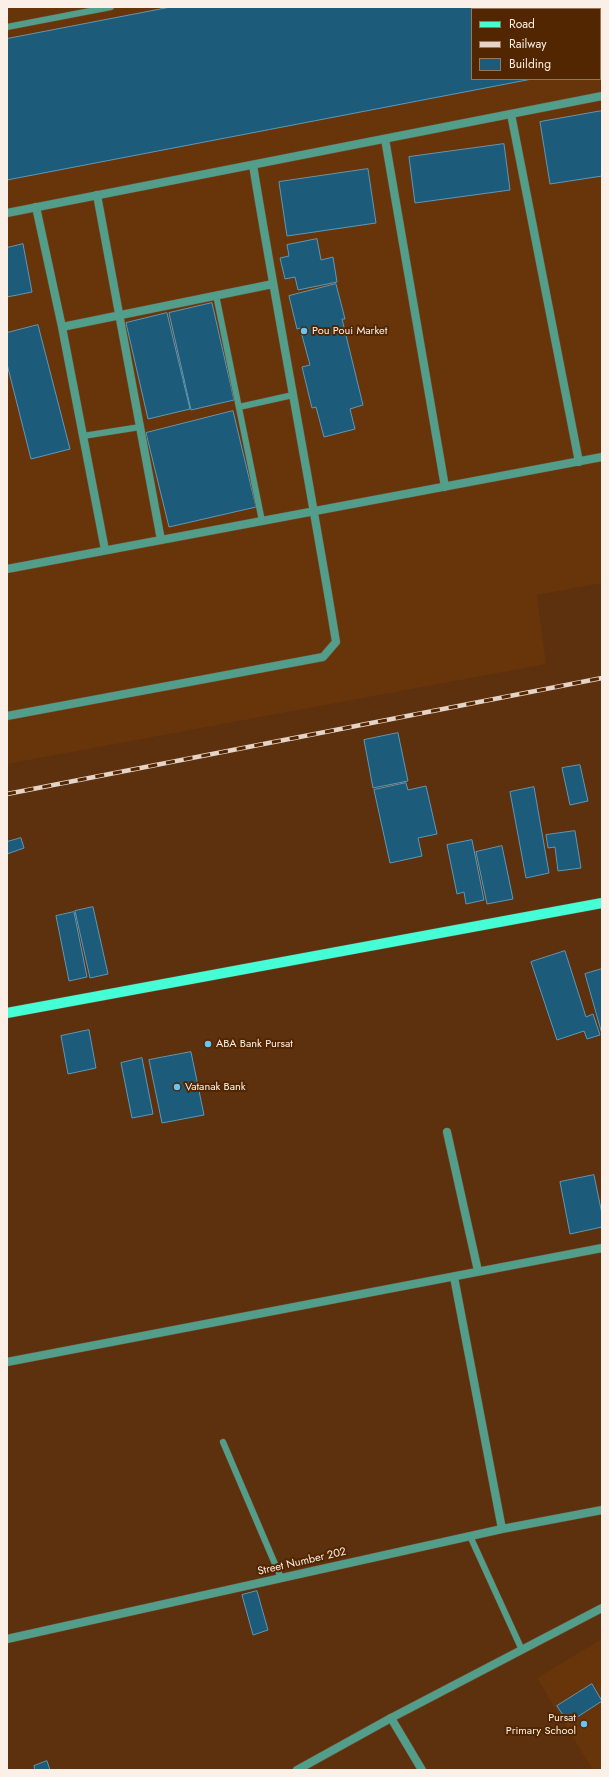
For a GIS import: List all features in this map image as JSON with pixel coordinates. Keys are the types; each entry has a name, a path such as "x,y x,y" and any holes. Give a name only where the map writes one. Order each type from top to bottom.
{"main road":[{"path":"7,1012 602,902"}],"street":[{"path":"7,213 602,96"},
{"path":"512,114 579,462"},
{"path":"385,139 445,486"},
{"path":"7,716 323,657 336,642 315,511 273,284 253,165"},
{"path":"97,195 161,540"},
{"path":"36,207 62,327 105,550"},
{"path":"62,327 273,284"},
{"path":"7,569 602,457"},
{"path":"447,1132 478,1271"},
{"path":"7,1362 602,1248"},
{"path":"454,1277 502,1528"},
{"name":"Street Number 202","path":"7,1639 502,1528 602,1510"},
{"path":"297,1770 391,1718 602,1608"},
{"path":"391,1718 422,1770"}],"lane":[{"path":"7,27 111,7"},
{"path":"216,295 262,521"},
{"path":"239,407 293,395"},
{"path":"83,436 140,427"},
{"path":"223,1442 281,1578"},
{"path":"470,1536 522,1650"}],"shaded area":[{"name":"Pou Poui Market","path":"7,7 602,7 602,583 537,595 546,664 7,764"},
{"name":"Pursat Primary School","path":"602,1639 602,1770 593,1770 537,1678"}],"building":[{"path":"171,7 570,8 471,8 471,80 527,80 7,180 7,39"},
{"path":"602,111 602,176 550,184 540,122"},
{"path":"504,144 510,190 415,203 409,157"},
{"path":"368,169 376,223 287,236 279,182"},
{"path":"317,239 321,260 333,257 337,282 298,290 295,277 285,279 280,258 289,256 287,245"},
{"path":"23,244 32,292 7,297 7,248"},
{"path":"336,284 345,319 342,319 363,405 350,409 355,429 324,437 316,407 312,408 302,367 310,365 300,328 297,329 289,296"},
{"path":"212,303 234,400 191,410 169,313"},
{"path":"167,313 190,409 148,419 126,323"},
{"path":"38,325 70,449 31,459 7,364 7,333"},
{"path":"233,411 256,507 169,527 146,433"},
{"path":"398,733 408,781 373,788 364,740"},
{"path":"580,765 588,801 570,805 562,768"},
{"path":"406,783 408,790 426,786 437,834 418,838 422,856 390,863 374,790"},
{"path":"534,787 549,873 526,878 510,792"},
{"path":"575,831 581,868 558,871 555,847 548,848 546,835"},
{"path":"21,838 24,848 7,854 7,842"},
{"path":"472,840 484,900 466,904 464,892 457,894 447,845"},
{"path":"502,846 513,899 487,904 476,852"},
{"path":"93,907 108,974 90,978 75,911"},
{"path":"74,912 87,977 69,981 56,916"},
{"path":"565,951 586,1017 593,1014 600,1035 587,1039 584,1031 557,1040 531,962"},
{"path":"602,969 602,1034 585,974"},
{"path":"89,1030 96,1068 68,1074 61,1036"},
{"name":"Vatanak Bank","path":"191,1052 204,1115 162,1123 149,1060"},
{"path":"142,1058 153,1114 132,1118 121,1063"},
{"path":"594,1175 602,1214 602,1227 570,1234 560,1182"},
{"path":"257,1591 268,1630 253,1635 242,1595"},
{"path":"592,1684 602,1701 568,1723 557,1706"},
{"path":"47,1761 50,1770 35,1770 34,1766"}],"railway":[{"path":"7,794 602,678"}],"place":[{"name":"Pou Poui Market","path":"304,331"},
{"name":"ABA Bank Pursat","path":"208,1044"},
{"name":"Vatanak Bank","path":"177,1087"},
{"name":"Pursat Primary School","path":"584,1724"}]}
